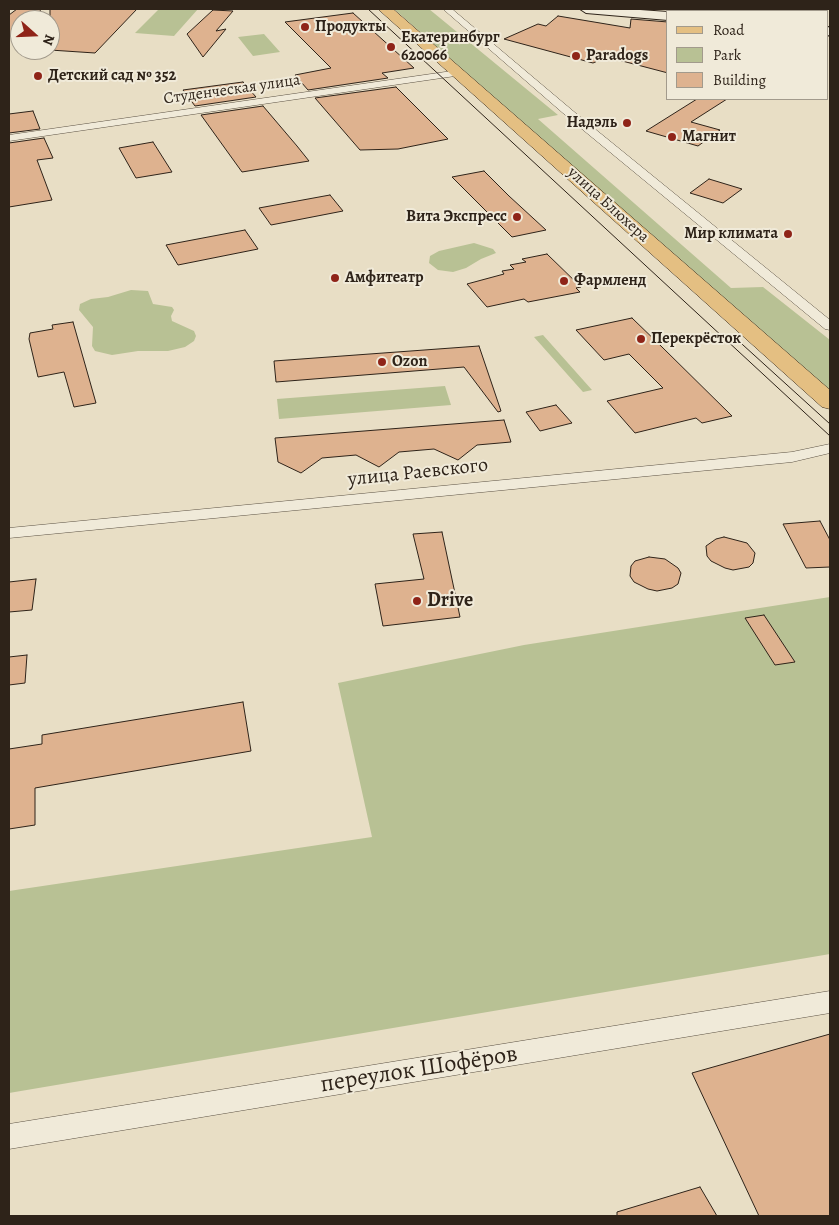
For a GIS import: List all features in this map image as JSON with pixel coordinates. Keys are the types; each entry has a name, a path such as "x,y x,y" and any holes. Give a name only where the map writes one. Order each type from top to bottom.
{"main road":[{"name":"улица Блюхера","path":"385,9 830,402"},
{"path":"586,9 666,16"}],"street":[{"path":"447,9 575,118 830,326"},
{"name":"Студенческая улица","path":"9,138 459,73"},
{"name":"улица Раевского","path":"9,533 782,458 830,449"},
{"name":"переулок Шофёров","path":"9,1137 830,1002"}],"green space":[{"path":"159,9 198,9 174,36 135,33"},
{"path":"394,9 429,9 558,115 538,119 731,288 763,287 830,340 830,395"},
{"path":"264,34 280,52 253,56 238,37"},
{"path":"474,243 493,249 496,253 466,268 453,272 438,270 429,263 430,256 439,251"},
{"path":"131,290 148,291 153,304 172,307 174,310 171,316 172,321 194,331 196,336 194,341 185,347 168,351 138,351 112,355 95,351 92,346 93,327 79,310 80,304 91,299 108,297"},
{"path":"543,335 592,390 583,392 534,337"},
{"path":"445,386 451,405 279,419 277,399"},
{"path":"830,597 830,954 9,1093 9,891 372,837 338,683 524,645"}],"building":[{"path":"17,9 42,9 41,10 16,10"},
{"path":"137,9 95,53 60,51 60,10 50,10"},
{"path":"213,10 233,11 216,31 226,29 203,57 187,34"},
{"path":"353,13 414,68 382,73 388,78 308,90 295,75 331,68 285,22"},
{"path":"10,14 9,37 9,15"},
{"path":"558,16 630,28 631,19 666,22 666,72 607,57 593,63 504,39 538,24 546,26"},
{"path":"243,82 256,97 195,106 183,90"},
{"path":"396,87 448,139 398,149 360,150 315,98"},
{"path":"695,100 725,100 691,122 720,130 698,146 646,131"},
{"path":"263,106 309,161 242,172 201,115"},
{"path":"33,111 40,129 9,133 9,114"},
{"path":"44,138 53,158 37,160 52,200 9,207 9,143"},
{"path":"153,142 172,172 136,178 119,148"},
{"path":"484,171 546,230 512,237 452,177"},
{"path":"709,179 742,189 723,203 690,193"},
{"path":"330,195 343,211 271,225 259,208"},
{"path":"245,230 258,249 178,265 166,245"},
{"path":"547,254 581,287 576,288 580,292 528,302 524,299 487,307 467,284 504,274 502,271 514,269 510,265 526,262 522,259"},
{"path":"632,318 732,416 702,423 696,418 635,433 607,401 663,388 629,354 604,360 576,330"},
{"path":"73,322 96,403 74,407 64,372 38,377 29,339 30,333 53,329 52,325"},
{"path":"479,346 501,411 498,412 464,367 276,382 274,361"},
{"path":"556,405 572,423 540,431 526,412"},
{"path":"504,420 511,442 477,445 458,460 434,449 399,452 379,467 356,455 322,458 301,473 278,462 275,438"},
{"path":"820,521 830,540 830,567 806,568 783,524"},
{"name":"Drive","path":"442,532 460,617 383,626 375,584 424,579 413,534"},
{"path":"724,537 747,543 755,553 753,563 749,567 733,570 711,561 707,556 706,546 716,539"},
{"path":"649,557 665,559 678,568 681,573 678,584 672,588 657,591 634,582 630,576 631,566 635,561"},
{"path":"36,579 32,610 9,612 9,582"},
{"path":"764,615 795,662 775,665 745,618"},
{"path":"27,655 25,683 9,685 9,657"},
{"path":"243,702 251,751 35,788 35,825 9,829 9,749 42,744 42,735"},
{"path":"830,1034 830,1216 759,1216 692,1073"},
{"path":"700,1187 717,1216 617,1216 617,1212"}],"tram line":[{"path":"368,9 830,436"},
{"path":"732,335 830,424"}],"place":[{"name":"Продукты","path":"305,27"},
{"name":"Екатеринбург 620066","path":"391,47"},
{"name":"Paradogs","path":"576,56"},
{"name":"Детский сад № 352","path":"38,76"},
{"name":"Надэль","path":"627,123"},
{"name":"Магнит","path":"672,137"},
{"name":"Вита Экспресс","path":"517,217"},
{"name":"Мир климата","path":"788,234"},
{"name":"Амфитеатр","path":"335,278"},
{"name":"Фармленд","path":"564,281"},
{"name":"Перекрёсток","path":"641,339"},
{"name":"Ozon","path":"382,362"},
{"name":"Drive","path":"417,601"}]}
